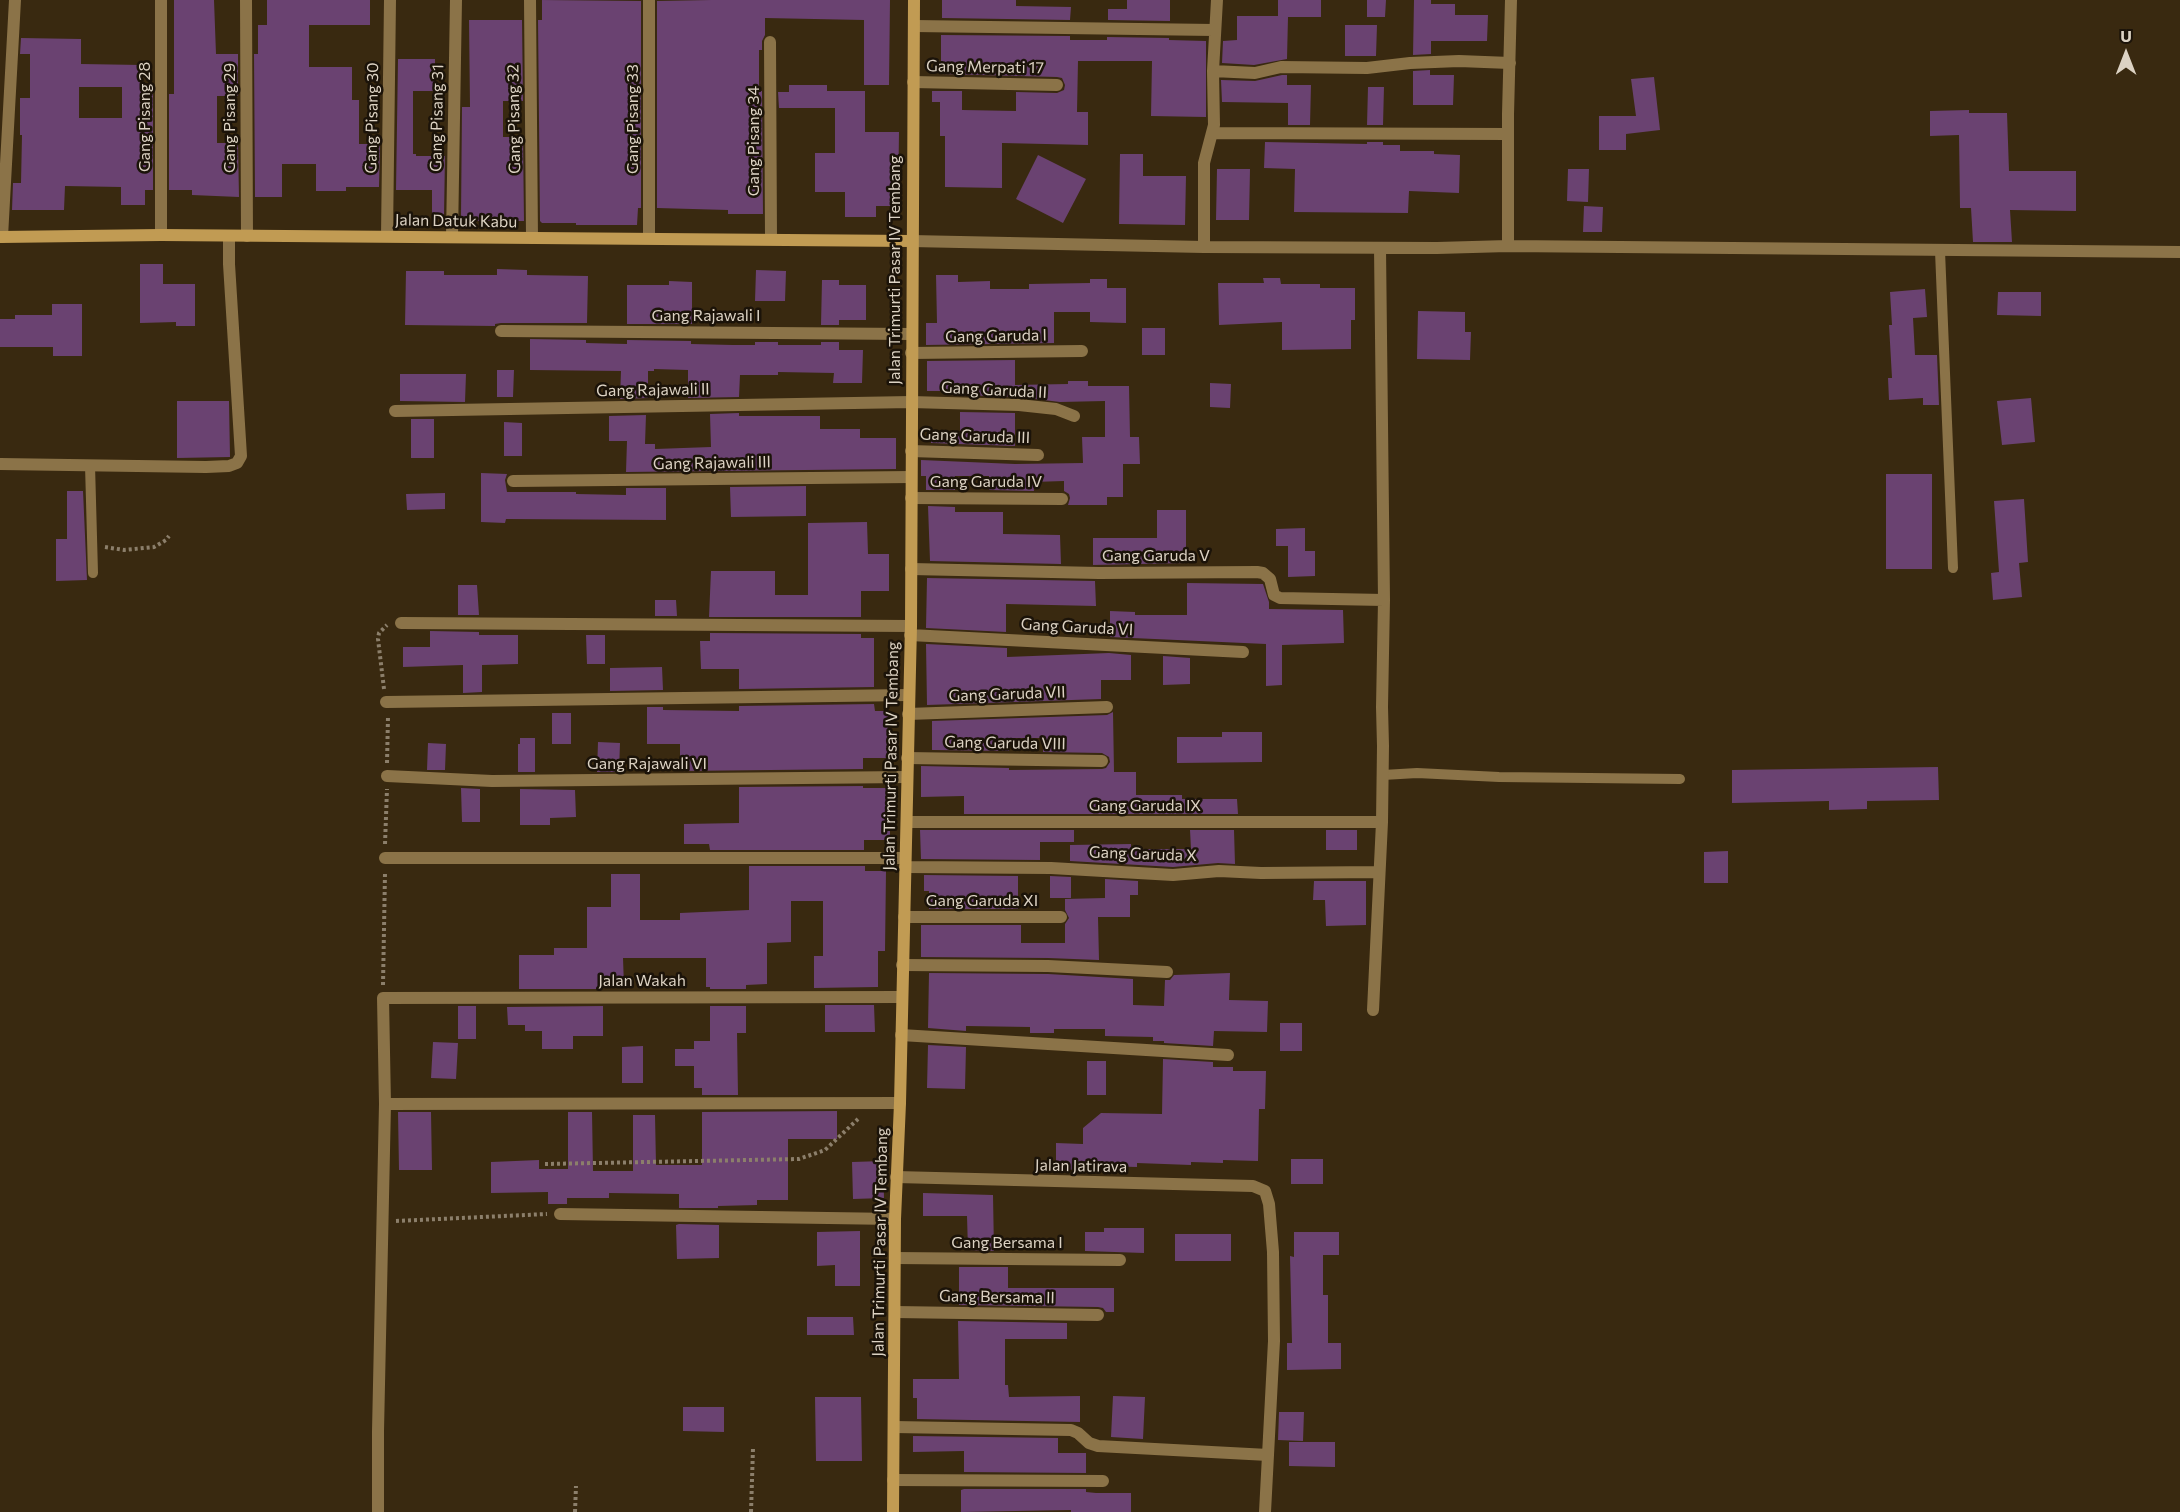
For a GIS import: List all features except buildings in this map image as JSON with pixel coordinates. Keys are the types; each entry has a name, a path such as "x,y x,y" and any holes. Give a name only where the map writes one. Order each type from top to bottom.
{"street":[{"path":"1,237 15,0"},
{"name":"Gang Pisang 28","path":"161,0 161,234"},
{"name":"Gang Pisang 29","path":"246,0 247,236"},
{"name":"Gang Pisang 30","path":"387,236 390,0"},
{"name":"Gang Pisang 31","path":"452,237 456,0"},
{"name":"Gang Pisang 32","path":"530,0 532,238"},
{"name":"Gang Pisang 33","path":"649,0 649,238"},
{"name":"Jalan Trimurti Pasar IV Tembang","path":"892,1512 895,1219 907,822 911,569 914,0"},
{"path":"1204,247 1204,163 1213,133 1214,30 1217,0"},
{"path":"1508,246 1508,134 1512,0"},
{"path":"914,26 1214,30"},
{"name":"Gang Pisang 34","path":"770,42 771,239"},
{"path":"1213,71 1255,73 1281,67 1367,68 1459,61 1510,63"},
{"name":"Gang Merpati 17","path":"913,82 1057,85"},
{"path":"1213,133 1508,134"},
{"name":"Jalan Datuk Kabu","path":"1,237 161,234 911,241"},
{"path":"0,464 206,467 233,465 239,460 241,456 228,264 230,236"},
{"path":"911,241 1204,247 1508,246 2180,252"},
{"path":"1373,1010 1383,775 1384,600 1380,248"},
{"name":"Gang Rajawali I","path":"501,331 911,334"},
{"name":"Gang Garuda I","path":"911,353 1082,351"},
{"name":"Gang Rajawali II","path":"395,411 911,402"},
{"name":"Gang Garuda II","path":"911,402 1019,405 1056,409 1074,416"},
{"name":"Gang Garuda III","path":"911,451 1038,454"},
{"name":"Gang Rajawali III","path":"513,481 911,477"},
{"name":"Gang Garuda IV","path":"911,498 1062,499"},
{"name":"Gang Garuda V","path":"911,569 1099,573 1257,572 1263,573 1270,579 1274,595 1280,598 1384,600"},
{"name":"Gang Garuda VI","path":"401,623 910,631 1243,652"},
{"path":"386,702 909,695"},
{"name":"Gang Garuda VII","path":"908,714 1107,707"},
{"name":"Gang Garuda VIII","path":"907,758 1102,761"},
{"name":"Gang Rajawali VI","path":"387,776 492,781 907,777"},
{"name":"Gang Garuda IX","path":"907,822 1382,822"},
{"name":"Gang Garuda X","path":"385,858 905,863 1173,875 1219,871 1379,872"},
{"name":"Gang Garuda XI","path":"904,917 1061,917"},
{"path":"902,965 1048,966 1167,972"},
{"name":"Jalan Wakah","path":"383,998 902,997"},
{"path":"378,1512 385,1104 383,998"},
{"path":"901,1035 1228,1055"},
{"path":"385,1104 900,1102"},
{"name":"Jalan Jatirava","path":"896,1177 1253,1186 1265,1191 1269,1204 1273,1252 1274,1341 1268,1455"},
{"path":"560,1214 895,1219"},
{"name":"Gang Bersama I","path":"895,1258 1120,1260"},
{"name":"Gang Bersama II","path":"895,1312 1098,1315"},
{"path":"894,1427 1071,1430 1078,1432 1089,1443 1098,1446 1268,1455 1265,1512"},
{"path":"893,1480 1103,1481"}],"lane":[{"path":"1940,251 1953,568"},
{"path":"90,465 93,573"},
{"path":"1383,775 1418,773 1499,777 1680,779"}],"path":[{"path":"93,546 124,550 154,547 169,536"},
{"path":"383,998 387,776"},
{"path":"545,1164 799,1159 825,1150 874,1102"},
{"path":"383,1222 560,1214"},
{"path":"751,1512 753,1448"},
{"path":"575,1512 576,1486"}]}
